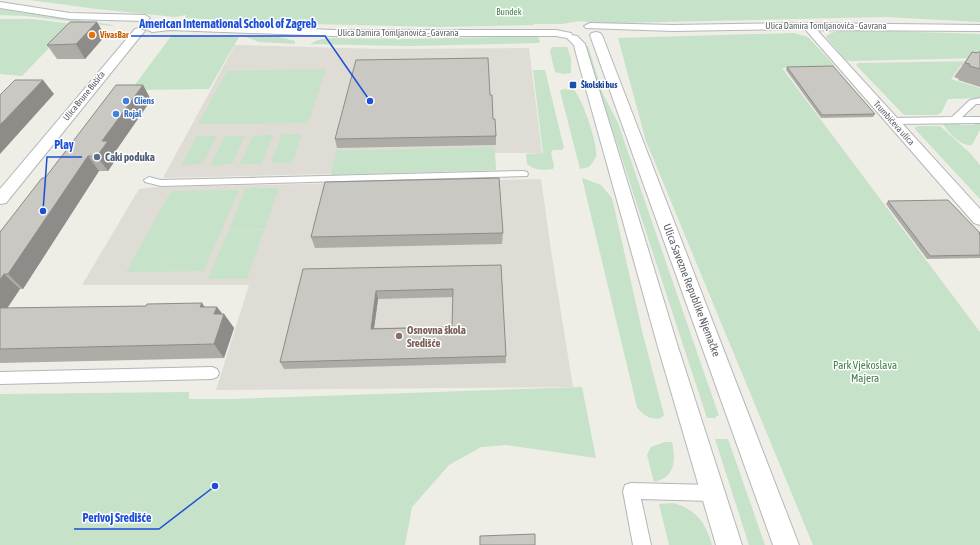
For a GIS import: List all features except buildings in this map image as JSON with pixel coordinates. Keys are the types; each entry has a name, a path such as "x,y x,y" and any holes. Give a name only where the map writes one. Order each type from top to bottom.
{"street":[{"name":"Ulica Damira Tomljanovića - Gavrana","path":"0,5 142,27 160,26 162,23 161,20 226,29"},
{"name":"Ulica Damira Tomljanovića - Gavrana","path":"70,16 142,27 359,34 498,32 573,33"},
{"name":"Ulica Damira Tomljanovića - Gavrana","path":"595,32 673,28 808,26 980,28"},
{"name":"Trumbićeva ulica","path":"808,26 980,219"},
{"name":"Ulica Brune Bušića","path":"0,199 142,27"},
{"name":"Ulica Damira Tomljanovića - Gavrana","path":"595,32 623,32 673,28"},
{"name":"Ulica Damira Tomljanovića - Gavrana","path":"498,32 573,33"},
{"path":"573,33 587,39 595,32"},
{"name":"Ulica Savezne Republike Njemačke","path":"595,32 786,545"},
{"path":"623,32 611,38 609,44 629,94 635,136"},
{"path":"528,33 563,40 573,33"},
{"path":"573,33 692,429 729,545"},
{"path":"954,120 973,102 980,101"},
{"path":"892,121 980,120"},
{"path":"149,180 161,183 523,174"},
{"path":"0,378 212,373"},
{"path":"642,545 631,491 712,493"}],"shaded area":[{"path":"235,45 382,49 529,48 542,153 495,153 496,170 163,178"},
{"name":"Osnovna škola Središće","path":"541,179 573,387 216,390 249,285 82,285 139,189 156,187"}],"green space":[{"name":"Bundek","path":"29,0 980,0 980,22 885,17 619,23 579,21 562,24 440,27 356,25 356,23 354,25 271,23 185,18 186,15 175,17"},
{"path":"0,9 114,25 111,26 26,16 0,15"},
{"path":"0,19 32,19 72,24 22,76 0,74"},
{"path":"853,30 980,34 980,58 850,61 846,60 826,37 831,33"},
{"name":"Park Vjekoslava Majera","path":"794,33 808,37 835,66 782,68 980,332 980,545 813,545 646,141 618,38"},
{"path":"172,35 239,37 209,89 131,90"},
{"path":"244,36 279,37 295,41 295,44 259,42"},
{"path":"538,36 540,42 538,43 409,46 310,44 318,40 330,38 410,39"},
{"path":"585,46 588,46 603,94 618,123 719,416 716,416 716,418 707,418"},
{"path":"552,47 567,47 571,59 571,73 563,74 555,72 550,51"},
{"path":"980,61 980,69 961,65 951,79 980,88 980,98 948,99 941,113 936,115 904,115 856,65 858,63"},
{"path":"326,69 308,123 198,124 227,71"},
{"path":"533,70 545,70 564,148 562,150 553,150 551,153 554,166 553,169 536,169 527,164 526,154 543,153"},
{"path":"563,89 574,90 581,102 589,122 595,142 596,156 589,167 580,169 560,91"},
{"path":"958,123 961,125 975,125 974,123 980,124 980,130 972,145 964,144 959,141 951,135 943,124"},
{"path":"940,126 970,153 980,165 980,199 915,129 915,127"},
{"path":"282,134 302,134 292,163 271,163"},
{"path":"273,135 261,164 240,164 253,136"},
{"path":"197,136 217,136 202,164 181,165"},
{"path":"225,136 245,136 232,164 211,165"},
{"path":"494,147 496,170 331,175 336,151"},
{"path":"582,178 601,185 612,198 643,335 664,415 661,418 648,417 637,407"},
{"path":"246,188 279,188 265,229 229,230"},
{"path":"239,190 204,271 126,272 171,191"},
{"path":"264,230 247,279 208,279 228,231"},
{"path":"582,387 596,458 507,445 481,447 449,465 412,507 405,545 0,545 0,394 189,392 189,399 232,399"},
{"path":"715,439 728,439 765,545 749,545"},
{"path":"665,442 672,442 674,462 670,472 666,476 661,480 654,482 647,455 651,447"},
{"path":"673,503 688,509 699,518 707,530 712,545 669,545 659,504"}],"place":[{"name":"VivasBar","path":"92,35"},
{"name":"Školski bus","path":"573,85"},
{"name":"Cliens","path":"126,101"},
{"name":"American International School of Zagreb","path":"370,101"},
{"name":"Rojal","path":"116,114"},
{"name":"Caki poduka","path":"97,157"},
{"name":"Play","path":"43,211"},
{"name":"Osnovna škola Središće","path":"399,336"},
{"name":"Perivoj Središće","path":"215,486"}]}
